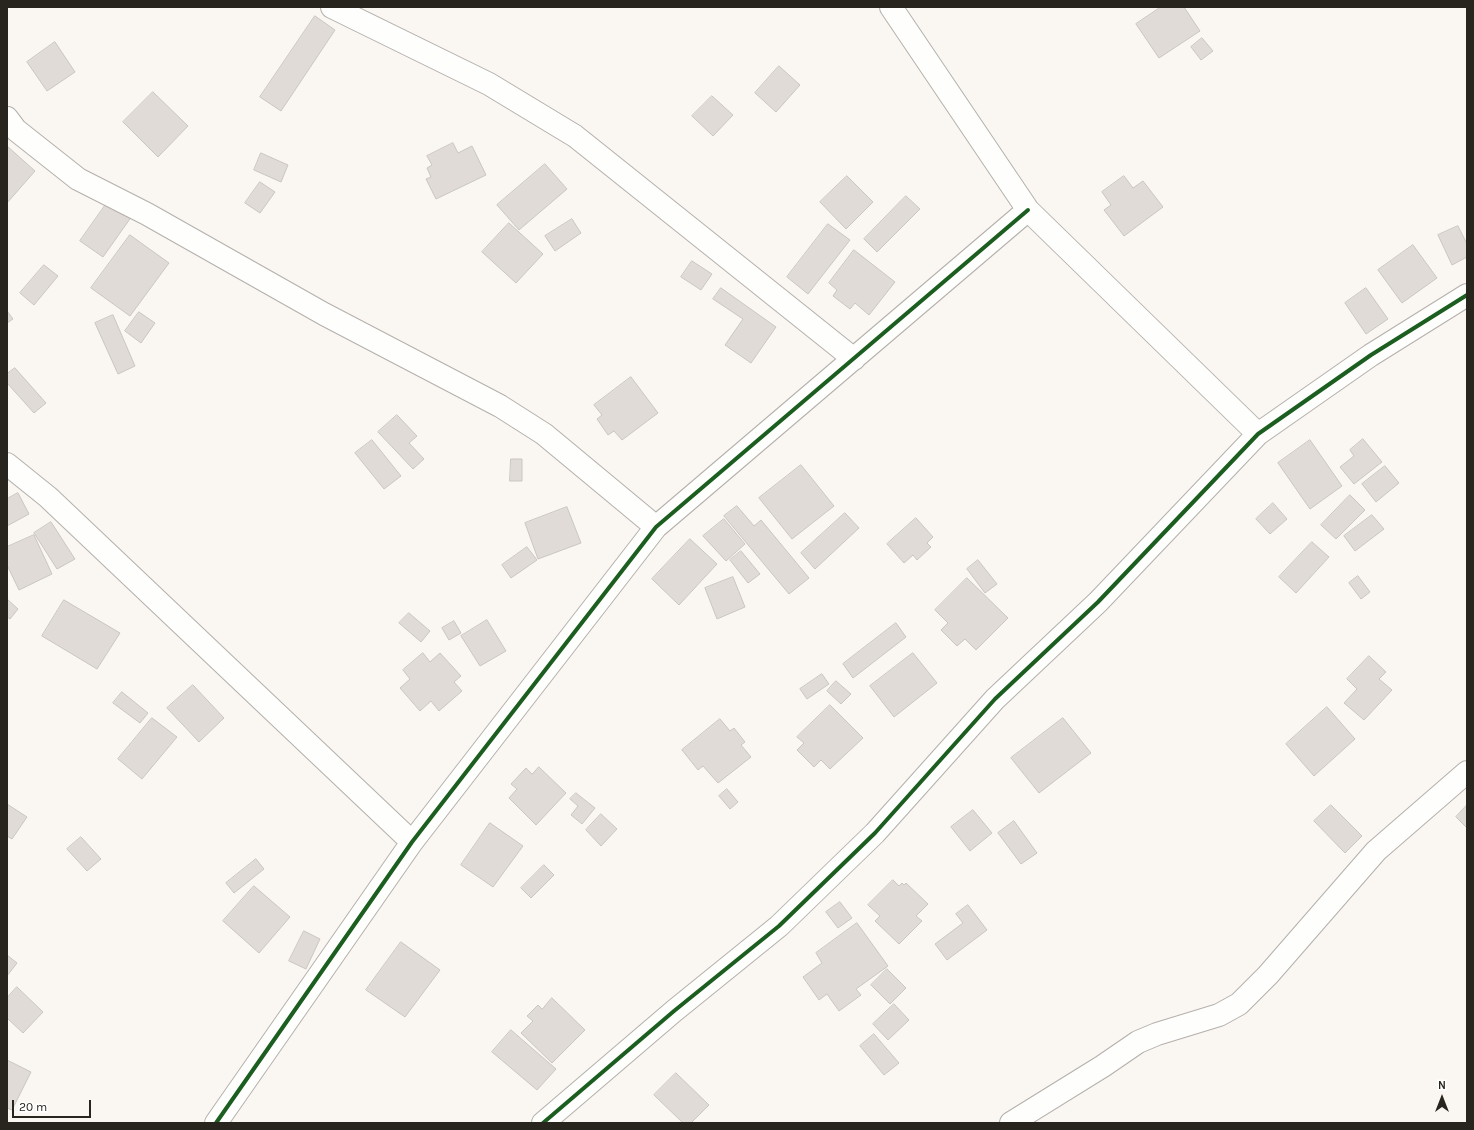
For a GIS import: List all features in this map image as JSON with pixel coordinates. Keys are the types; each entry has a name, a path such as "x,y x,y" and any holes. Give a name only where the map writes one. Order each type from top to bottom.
{"street":[{"path":"332,7 489,84 575,136 854,359"},
{"path":"891,7 1028,210 1258,434"},
{"path":"7,118 16,130 78,179 147,214 324,314 506,410 544,434 656,527"},
{"path":"216,1123 412,842 656,527 1028,210"},
{"path":"542,1123 674,1011 779,926 875,832 995,699 1098,602 1258,434 1371,355 1467,295"},
{"path":"7,464 53,502 412,842"},
{"path":"1011,1123 1103,1066 1138,1042 1157,1034 1219,1015 1239,1004 1268,975 1376,851 1467,772"}],"building":[{"path":"1161,7 1184,7 1200,31 1159,58 1136,24"},
{"path":"315,16 335,30 281,111 260,97"},
{"path":"1202,38 1213,51 1201,60 1191,47"},
{"path":"55,42 75,72 47,91 27,62"},
{"path":"779,66 800,85 776,112 755,93"},
{"path":"153,92 188,126 158,157 123,122"},
{"path":"712,96 733,115 713,136 692,116"},
{"path":"453,143 458,153 472,146 486,175 436,199 426,179 431,177 427,168 432,165 427,156"},
{"path":"7,146 35,171 7,203"},
{"path":"261,153 288,165 281,182 254,170"},
{"path":"545,164 567,189 519,230 497,205"},
{"path":"847,176 873,202 846,229 820,202"},
{"path":"1124,176 1133,188 1143,181 1163,207 1124,236 1104,210 1111,205 1102,192"},
{"path":"260,182 275,192 260,213 245,203"},
{"path":"906,196 920,209 877,252 864,239"},
{"path":"109,200 132,216 103,257 80,241"},
{"path":"572,219 581,233 555,251 545,236"},
{"path":"509,223 543,254 516,283 482,252"},
{"path":"828,224 850,240 808,294 787,277"},
{"path":"1458,226 1467,244 1467,257 1452,265 1438,235"},
{"path":"130,235 169,263 130,316 91,288"},
{"path":"1413,245 1437,278 1402,303 1378,270"},
{"path":"854,250 895,282 869,315 855,303 850,309 833,296 837,290 829,283"},
{"path":"692,261 712,274 701,290 681,277"},
{"path":"44,265 58,276 34,305 20,293"},
{"path":"721,288 776,327 751,363 725,345 743,319 713,299"},
{"path":"1366,288 1388,319 1366,334 1345,303"},
{"path":"7,311 13,319 7,323"},
{"path":"139,312 155,323 141,343 125,331"},
{"path":"113,315 135,366 118,374 95,323"},
{"path":"15,368 46,403 34,413 7,383 7,374"},
{"path":"631,377 658,413 622,440 614,431 608,435 597,419 602,415 594,405"},
{"path":"397,415 417,436 409,443 424,459 413,469 378,432"},
{"path":"1363,439 1382,462 1354,484 1340,467 1354,456 1350,450"},
{"path":"372,440 401,476 384,489 355,453"},
{"path":"1310,440 1342,486 1310,509 1278,463"},
{"path":"511,459 522,459 522,481 510,481"},
{"path":"801,465 834,506 792,539 759,498"},
{"path":"1385,466 1399,483 1376,502 1362,484"},
{"path":"18,493 29,514 7,526 7,499"},
{"path":"1350,495 1365,510 1336,539 1321,525"},
{"path":"1273,503 1287,519 1270,534 1256,519"},
{"path":"737,506 754,526 761,520 809,578 789,594 724,516"},
{"path":"567,507 581,543 538,559 525,523"},
{"path":"845,513 859,528 815,569 801,553"},
{"path":"1372,515 1384,529 1355,551 1344,536"},
{"path":"916,518 933,537 927,543 931,547 917,560 913,555 904,563 887,544"},
{"path":"724,519 745,544 726,561 703,536"},
{"path":"51,522 75,559 57,569 34,533"},
{"path":"34,535 52,574 19,590 7,565 7,547"},
{"path":"690,539 717,564 679,605 652,579"},
{"path":"1312,542 1329,557 1296,593 1279,577"},
{"path":"527,547 537,560 511,578 502,565"},
{"path":"741,551 760,574 748,583 730,560"},
{"path":"978,560 997,584 985,593 967,569"},
{"path":"1358,576 1370,592 1361,599 1349,583"},
{"path":"733,577 745,607 717,619 705,588"},
{"path":"967,578 1008,618 976,650 965,639 957,646 941,630 948,623 935,610"},
{"path":"7,599 18,609 10,619 7,617"},
{"path":"64,600 120,633 97,669 42,636"},
{"path":"409,613 430,631 421,642 399,623"},
{"path":"487,620 506,651 480,666 461,636"},
{"path":"454,621 461,633 449,640 442,628"},
{"path":"896,623 906,637 853,678 843,664"},
{"path":"423,653 430,662 440,653 461,676 454,682 462,691 439,711 431,701 420,711 400,688 410,679 403,670"},
{"path":"913,653 937,683 894,717 870,686"},
{"path":"1369,656 1386,672 1379,679 1392,690 1364,720 1344,703 1357,689 1347,679"},
{"path":"822,674 829,684 807,699 800,689"},
{"path":"836,681 851,694 841,704 827,691"},
{"path":"193,685 224,718 199,742 167,708"},
{"path":"122,692 148,713 140,723 113,703"},
{"path":"830,705 863,738 830,769 821,760 814,767 797,750 804,743 797,737"},
{"path":"1327,707 1355,739 1314,776 1286,744"},
{"path":"152,718 177,737 142,779 118,759"},
{"path":"1063,718 1091,753 1039,793 1011,758"},
{"path":"720,719 730,731 734,728 745,742 741,745 751,757 718,783 703,766 698,770 682,750"},
{"path":"539,767 566,793 536,825 509,798 517,789 511,784 526,768 532,774"},
{"path":"727,789 738,802 730,809 719,796"},
{"path":"576,793 595,808 582,824 571,815 578,806 570,799"},
{"path":"7,804 27,817 12,839 7,836"},
{"path":"1331,805 1362,836 1345,853 1314,821"},
{"path":"1467,805 1467,828 1456,817"},
{"path":"973,810 992,833 970,851 951,827"},
{"path":"601,814 617,829 601,846 586,830"},
{"path":"1014,821 1037,853 1021,864 998,833"},
{"path":"490,823 523,846 493,887 461,865"},
{"path":"81,837 101,859 87,871 67,849"},
{"path":"256,859 264,869 234,893 226,883"},
{"path":"544,865 554,875 531,898 521,888"},
{"path":"893,880 899,886 902,883 904,885 906,883 928,904 916,916 922,921 899,944 875,921 880,916 868,905"},
{"path":"254,886 290,917 259,953 223,921"},
{"path":"840,902 852,918 838,928 826,912"},
{"path":"968,905 987,930 947,960 935,944 963,923 956,914"},
{"path":"857,923 888,966 856,989 861,995 839,1011 827,994 819,1000 803,977 822,963 816,953"},
{"path":"304,931 320,939 306,969 289,961"},
{"path":"401,942 440,970 405,1017 366,990"},
{"path":"7,955 17,963 7,976"},
{"path":"887,969 906,988 890,1004 871,985"},
{"path":"17,987 43,1012 23,1033 7,1018 7,998"},
{"path":"552,998 585,1030 552,1063 521,1033 533,1021 527,1016 538,1005 542,1009"},
{"path":"894,1004 909,1020 888,1040 873,1024"},
{"path":"511,1030 556,1069 537,1090 492,1052"},
{"path":"874,1034 899,1063 884,1075 860,1046"},
{"path":"7,1060 31,1072 12,1110 7,1108"},
{"path":"676,1073 709,1105 691,1123 683,1123 654,1095"}],"cycle path":[{"path":"216,1123 412,842 656,527 1028,210"},
{"path":"543,1123 674,1011 779,926 875,833 995,699 1098,602 1258,434 1371,355 1467,295"}]}
